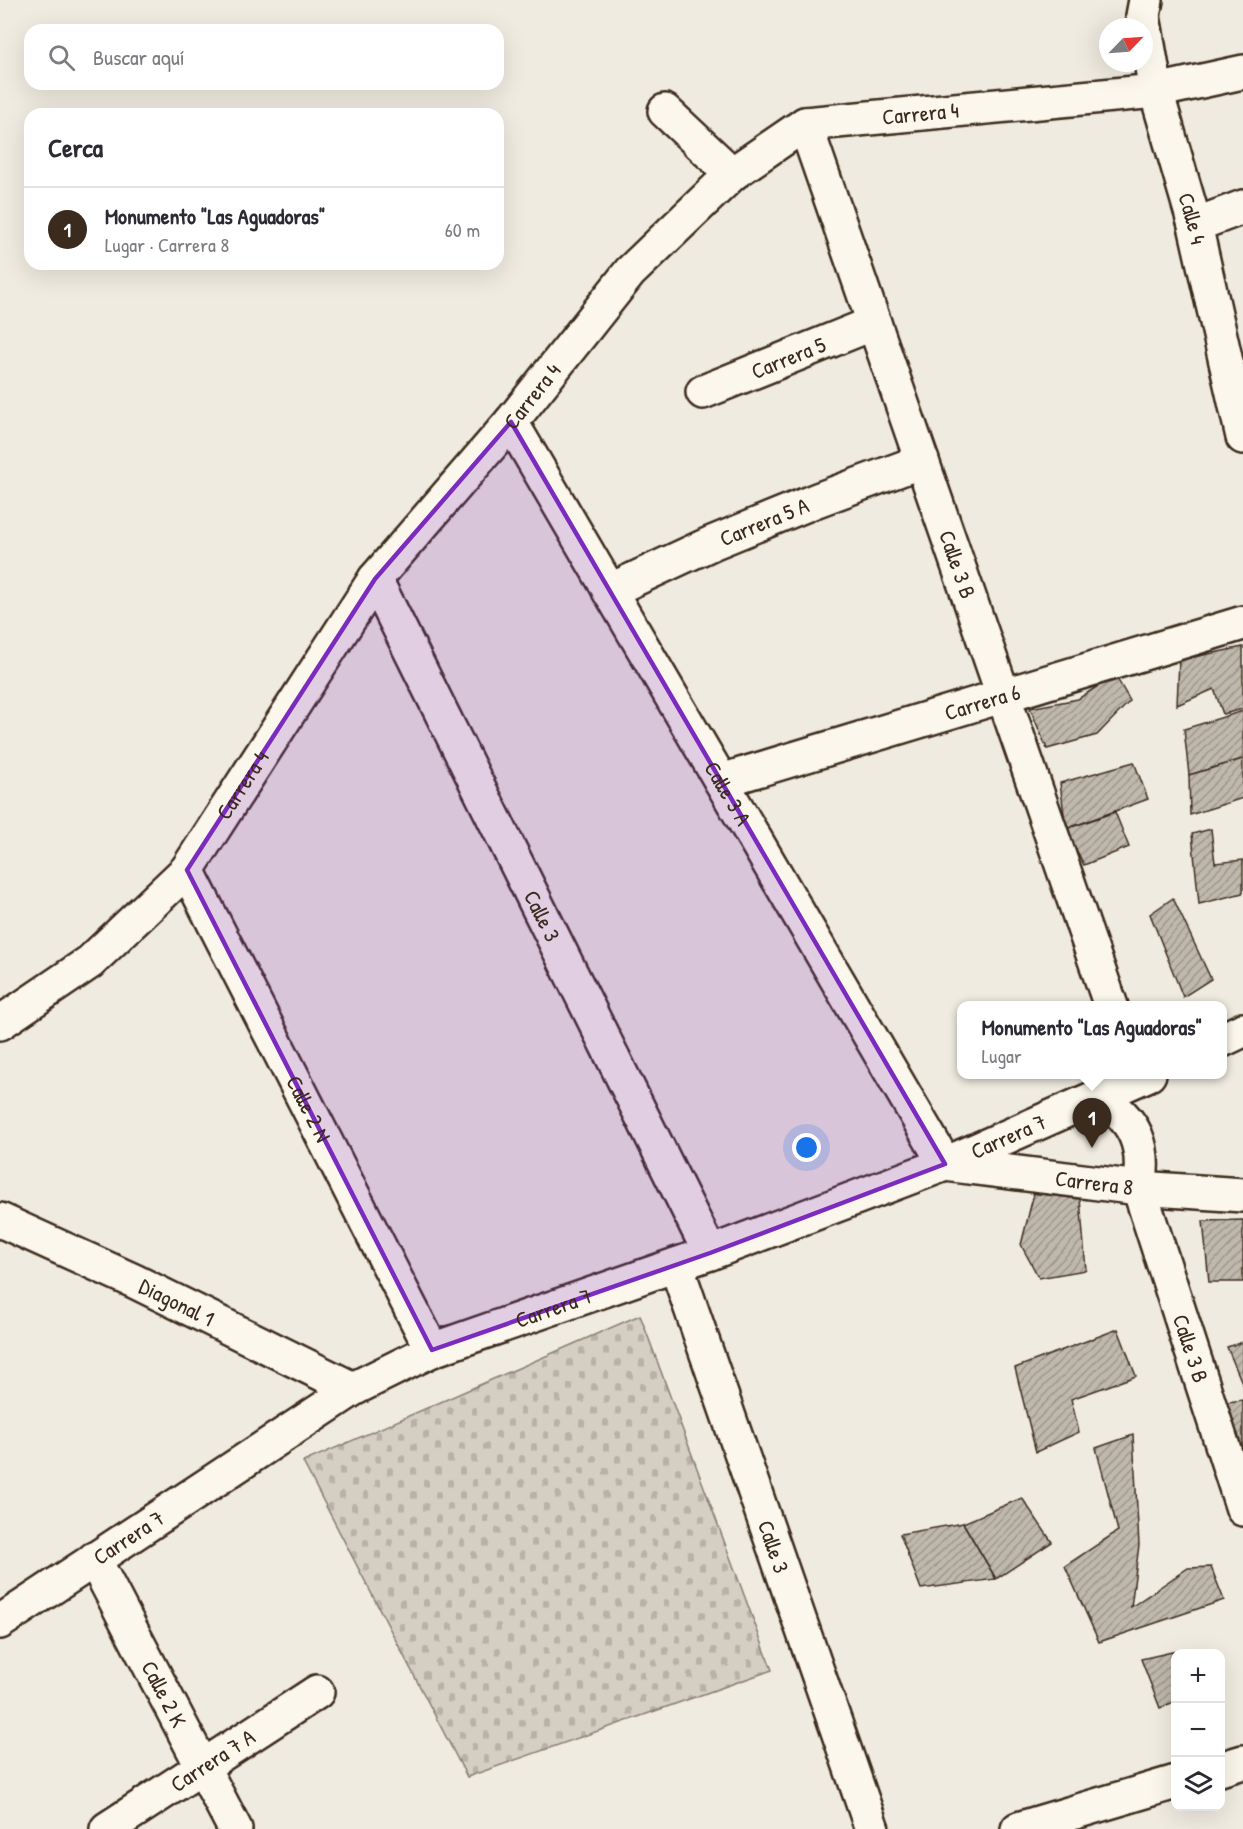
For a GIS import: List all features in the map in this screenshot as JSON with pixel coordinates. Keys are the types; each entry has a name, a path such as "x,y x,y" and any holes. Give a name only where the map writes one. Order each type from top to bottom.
{"street":[{"name":"Calle 4","path":"1146,0 1143,16 1156,91 1195,225 1243,437"},
{"name":"Carrera 4","path":"0,1023 90,962 187,870 375,579 511,422 630,272 732,174 806,124 1156,91 1243,72"},
{"path":"665,111 732,174"},
{"name":"Calle 3 B","path":"806,124 1111,1001"},
{"path":"1195,225 1243,207"},
{"name":"Carrera 5","path":"703,392 874,323"},
{"name":"Calle 3 A","path":"511,422 945,1164"},
{"name":"Carrera 5 A","path":"609,591 722,539 817,500 922,461"},
{"name":"Calle 3","path":"375,579 710,1253"},
{"name":"Carrera 6","path":"721,781 1243,623"},
{"name":"Calle 2 N","path":"187,870 432,1350"},
{"path":"1227,1038 1243,1030"},
{"name":"Carrera 7","path":"0,1622 353,1389 432,1350 676,1266 945,1164 1135,1079"},
{"path":"1099,1096 1127,1119 1136,1135 1142,1151 1143,1170 1140,1188"},
{"name":"Carrera 8","path":"945,1164 1140,1188 1243,1195"},
{"name":"Calle 3 B","path":"1140,1188 1243,1509"},
{"name":"Diagonal 1","path":"0,1220 134,1281 353,1389"},
{"name":"Calle 3","path":"676,1266 872,1829"},
{"name":"Calle 2 K","path":"94,1559 235,1829"},
{"name":"Carrera 7 A","path":"107,1829 317,1692"},
{"path":"1225,1768 1243,1762"},
{"path":"1018,1829 1171,1783"}],"highlighted area":[{"path":"511,422 945,1164 710,1253 432,1350 187,870 375,579"}],"green space":[{"path":"640,1315 772,1670 467,1777 303,1462"}],"building":[{"path":"1243,647 1243,709 1223,714 1214,689 1177,705 1179,660"},
{"path":"1115,675 1130,701 1097,735 1047,749 1030,708 1078,699"},
{"path":"1243,711 1243,759 1189,775 1184,729"},
{"path":"1243,759 1243,798 1190,815 1189,775"},
{"path":"1134,762 1148,799 1066,829 1060,783"},
{"path":"1115,812 1129,847 1084,865 1066,829"},
{"path":"1211,829 1215,863 1243,860 1243,893 1199,904 1192,834"},
{"path":"1173,898 1211,979 1183,997 1150,914"},
{"path":"1034,1193 1080,1199 1086,1270 1039,1278 1021,1245"},
{"path":"1243,1220 1243,1282 1209,1282 1203,1221"},
{"path":"1118,1329 1136,1376 1071,1399 1079,1432 1036,1452 1015,1368"},
{"path":"1243,1342 1243,1385 1227,1347"},
{"path":"1243,1400 1243,1470 1219,1403"},
{"path":"1133,1435 1139,1545 1131,1607 1188,1568 1211,1567 1224,1600 1099,1642 1065,1566 1118,1531 1096,1448"},
{"path":"1022,1498 1052,1542 996,1579 963,1523"},
{"path":"963,1523 996,1579 921,1589 900,1534"},
{"path":"1171,1652 1171,1703 1160,1708 1141,1659"}],"place":[{"name":"Monumento \"Las Aguadoras\"","path":"1092,1148"}]}
